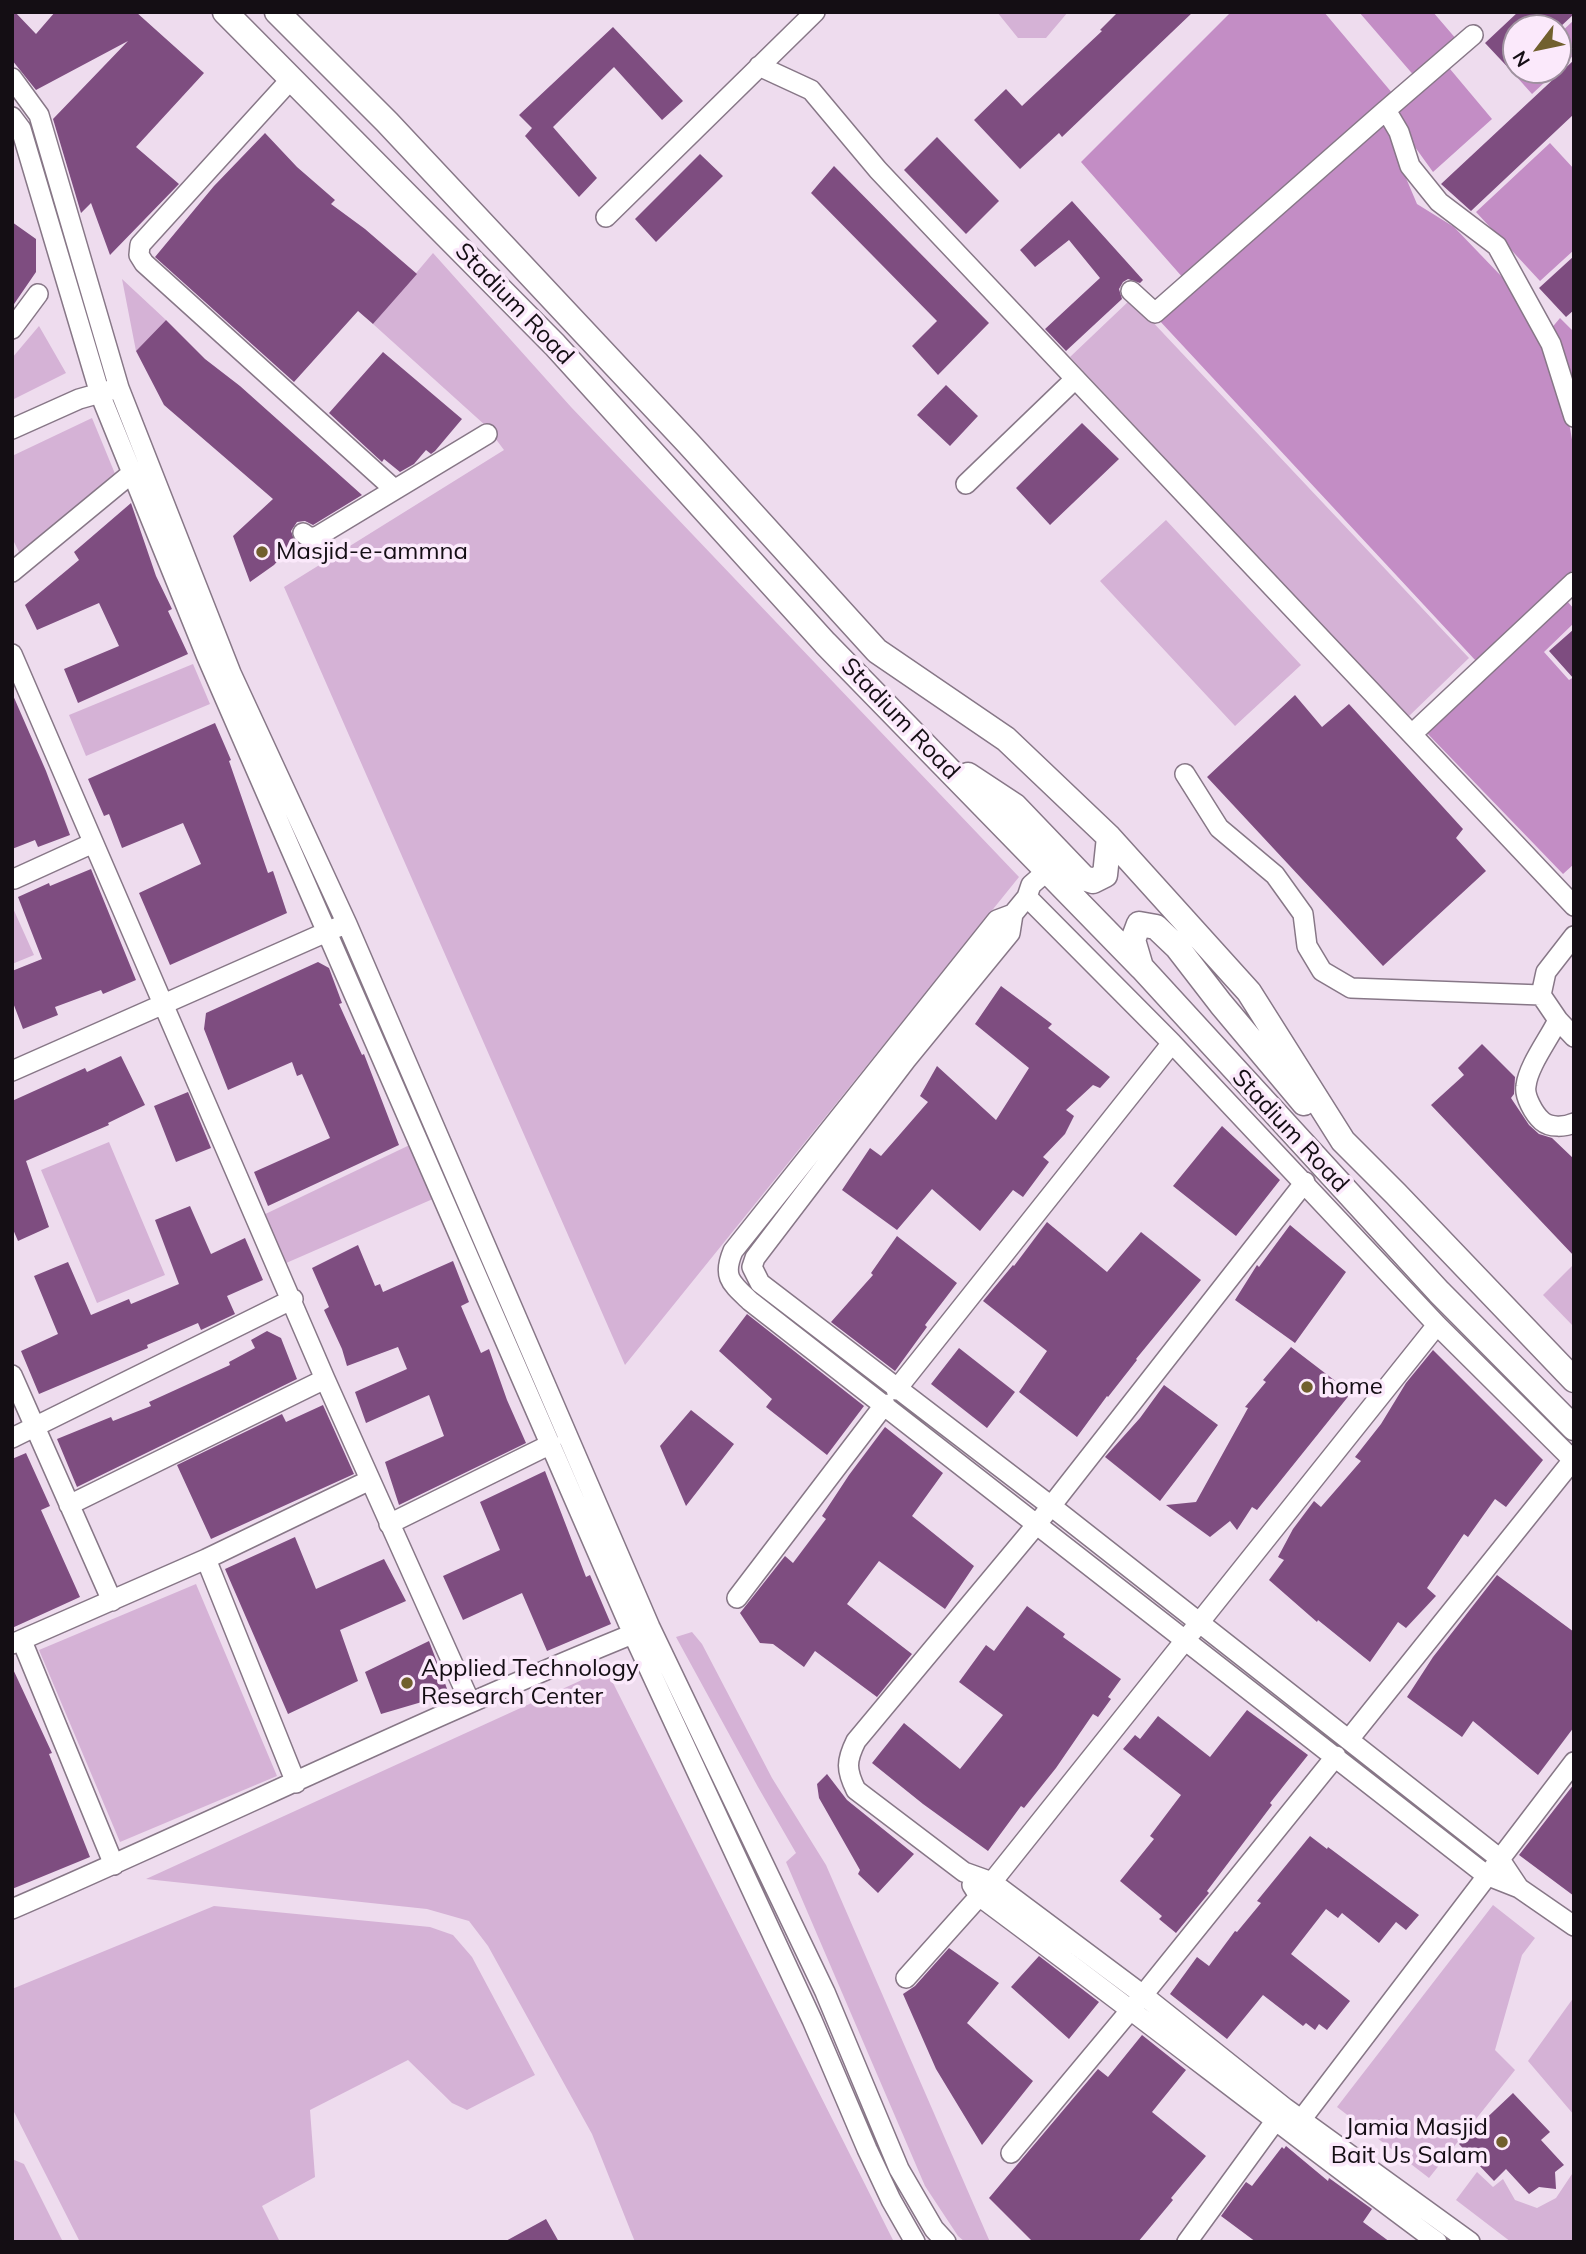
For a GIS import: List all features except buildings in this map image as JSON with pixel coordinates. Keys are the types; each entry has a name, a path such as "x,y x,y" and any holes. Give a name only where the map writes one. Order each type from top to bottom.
{"main road":[{"name":"Stadium Road","path":"225,12 555,345 825,643 1142,968 1439,1292 1574,1428"},
{"name":"Stadium Road","path":"277,12 387,122 623,373 877,651 1006,740 1109,837 1249,992 1343,1141 1574,1380"},
{"path":"933,752 1015,806 1084,878 1093,881 1105,875 1109,837"},
{"path":"1142,968 1133,940 1139,924 1156,927 1177,947 1296,1095 1343,1141"}],"street":[{"path":"606,217 815,12"},
{"path":"1131,291 1155,313 1473,35"},
{"path":"759,66 811,90 878,170 1074,380 1574,906"},
{"path":"12,78 39,115 119,388 224,676 327,932 551,1444 641,1631 825,1992 899,2169 934,2229 946,2242"},
{"path":"292,78 140,245 139,256 394,489"},
{"path":"1386,110 1399,132 1410,166 1439,202 1497,246 1551,344 1574,416"},
{"path":"12,117 20,129 100,394 132,473 224,676 347,924 641,1631 877,2170 915,2242"},
{"path":"12,329 38,294"},
{"path":"966,484 1074,380"},
{"path":"12,429 79,399 119,388"},
{"path":"303,533 310,538 318,536 487,434"},
{"path":"12,572 132,473"},
{"path":"1412,734 1573,585"},
{"path":"12,654 20,692 93,843 389,1524 470,1702"},
{"path":"1185,774 1219,828 1275,875 1303,914 1307,946 1322,971 1351,988 1541,995"},
{"path":"14,879 93,843"},
{"path":"1047,871 1031,885 1027,897 1013,914 1010,933 906,1060 755,1258 752,1267 760,1283 1037,1524 1486,1875 1519,1888 1574,1926"},
{"path":"1027,897 1172,1043 1437,1325 1573,1460 1350,1738"},
{"path":"12,1071 347,924"},
{"path":"1574,936 1546,972 1541,995 1574,1037"},
{"path":"1558,1020 1525,1087 1531,1105 1542,1121 1553,1126 1574,1123"},
{"path":"737,1598 891,1397 1172,1043"},
{"path":"1304,1182 1037,1524 856,1741 848,1756 849,1776 856,1790 1442,2237 1470,2242"},
{"path":"12,1438 293,1299"},
{"path":"906,1978 986,1889 1200,1625 1437,1325"},
{"path":"12,1375 112,1601"},
{"path":"69,1505 325,1378"},
{"path":"891,1397 1051,1506 1200,1625 1350,1738 1499,1857 1519,1888"},
{"path":"389,1524 551,1444"},
{"path":"114,1865 17,1642 206,1559 370,1480"},
{"path":"206,1559 296,1783"},
{"path":"12,1909 296,1783 470,1702 641,1631"},
{"path":"1011,2153 1336,1756"},
{"path":"1301,2120 1574,1762"},
{"path":"1280,2114 1301,2120 1442,2237"},
{"path":"1187,2242 1280,2114"}],"shaded area":[{"path":"997,12 1068,12 1046,38 1018,38"},
{"path":"1231,12 1324,12 1393,94 1184,279 1081,162"},
{"path":"1359,12 1433,12 1457,40 1416,78"},
{"path":"1574,20 1572,57 1572,22"},
{"path":"1445,63 1492,119 1433,172 1389,111"},
{"path":"1523,84 1543,84 1532,94"},
{"path":"1386,115 1403,171 1417,204 1454,227 1504,279 1532,324 1566,405 1574,451 1574,569 1476,661 1158,319"},
{"path":"1550,143 1574,169 1574,250 1540,281 1476,212"},
{"path":"433,253 571,407 1019,877 625,1365 284,587 504,450 486,426 373,324"},
{"path":"122,279 166,320 136,351"},
{"path":"1131,299 1469,658 1408,717 1070,357"},
{"path":"1560,318 1574,332 1574,402 1550,330"},
{"path":"39,326 66,373 12,400 12,358"},
{"path":"92,418 118,481 23,560 12,538 12,456"},
{"path":"1166,520 1301,665 1235,726 1100,581"},
{"path":"1567,601 1574,609 1574,623 1544,652 1569,680 1574,677 1574,864 1563,874 1425,731"},
{"path":"193,664 210,704 86,756 69,715"},
{"path":"12,906 34,955 12,964"},
{"path":"418,1141 442,1195 277,1267 257,1218"},
{"path":"109,1142 165,1275 97,1303 41,1170"},
{"path":"1574,1264 1574,1327 1543,1295"},
{"path":"196,1584 277,1776 120,1842 39,1650"},
{"path":"692,1632 702,1644 772,1778 826,1865 990,2242 965,2242 958,2236 925,2186 786,1862 796,1853 676,1637"},
{"path":"606,1669 894,2242 635,2242 592,2134 488,1946 469,1921 427,1909 146,1879"},
{"path":"1493,1905 1535,1938 1522,1955 1495,2050 1515,2070 1429,2178 1337,2107"},
{"path":"214,1906 430,1927 453,1935 472,1957 535,2075 467,2110 452,2103 408,2060 310,2110 315,2177 262,2206 280,2242 80,2242 12,2108 12,1989"},
{"path":"1574,1997 1574,2115 1528,2061"},
{"path":"12,2159 24,2164 63,2242 12,2242"},
{"path":"1574,2171 1574,2242 1511,2242 1456,2200 1477,2172 1493,2187 1503,2179 1515,2200 1537,2208 1556,2198"}],"place":[{"name":"Masjid-e-ammna","path":"262,552"},
{"name":"home","path":"1307,1387"},
{"name":"Applied Technology Research Center","path":"407,1683"},
{"name":"Jamia Masjid Bait Us Salam","path":"1502,2142"}]}
